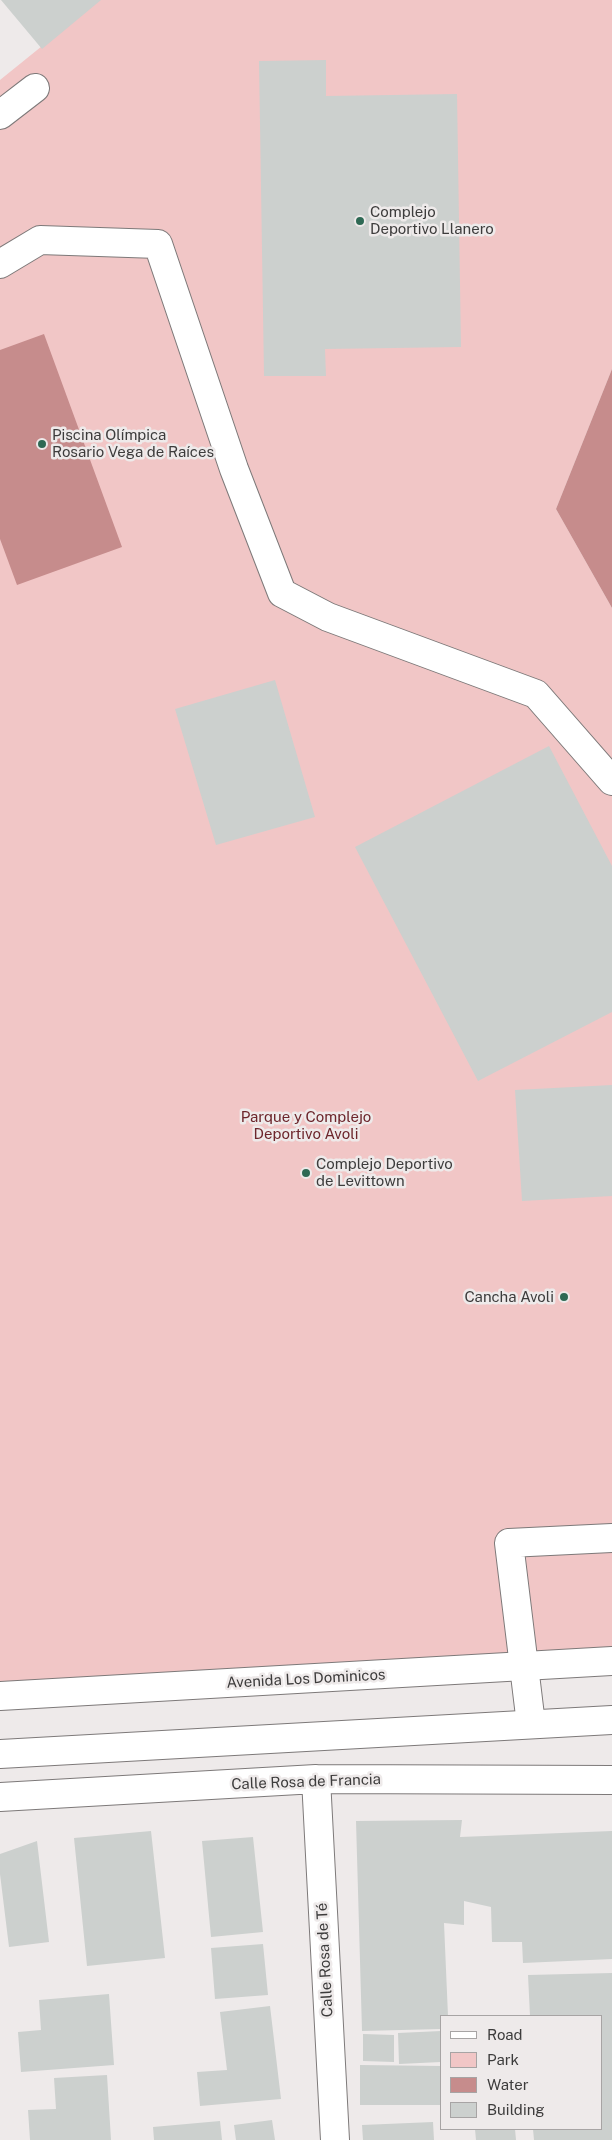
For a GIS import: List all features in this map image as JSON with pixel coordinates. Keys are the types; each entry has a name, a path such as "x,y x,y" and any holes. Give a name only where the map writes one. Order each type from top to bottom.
{"street":[{"path":"0,116 35,88"},
{"path":"0,264 40,240 158,244 234,469 282,592 328,617 536,694 612,781"},
{"path":"531,1724 509,1543 612,1538"},
{"name":"Avenida Los Dominicos","path":"0,1696 612,1661"},
{"path":"0,1754 612,1720"},
{"name":"Calle Rosa de Francia","path":"0,1797 316,1779 612,1780"},
{"name":"Calle Rosa de Té","path":"316,1779 335,2140"}],"green space":[{"name":"Complejo Deportivo de Levittown","path":"99,0 612,0 612,369 556,509 612,608 612,1655 0,1690 0,80"}],"water":[{"name":"Piscina Olímpica Rosario Vega de Raíces","path":"44,334 122,547 17,585 0,539 0,350"},
{"path":"612,369 612,608 556,509"}],"building":[{"path":"1,0 101,0 42,49"},
{"name":"Complejo Deportivo Llanero","path":"326,60 326,96 457,94 461,347 325,349 326,376 264,376 259,61"},
{"path":"275,680 315,817 216,845 175,709"},
{"path":"549,746 612,866 612,1012 478,1081 355,847"},
{"path":"612,1085 612,1196 522,1201 515,1090"},
{"path":"462,1820 460,1837 612,1831 612,1959 523,1963 522,1942 492,1942 491,1907 464,1901 464,1925 444,1923 448,2015 440,2015 440,2029 362,2031 356,1821"},
{"path":"151,1831 165,1958 87,1966 74,1838"},
{"path":"253,1837 263,1932 211,1937 202,1841"},
{"path":"37,1841 49,1942 9,1947 0,1874 0,1854"},
{"path":"263,1944 268,1995 215,1999 211,1948"},
{"path":"612,1973 612,2140 534,2140 533,2130 602,2130 602,2015 530,2015 528,1975"},
{"path":"109,1994 114,2065 21,2072 18,2032 41,2030 39,2000"},
{"path":"270,2006 281,2099 200,2106 197,2072 227,2070 220,2012"},
{"path":"440,2031 440,2062 399,2064 398,2033"},
{"path":"363,2034 394,2035 394,2062 363,2061"},
{"path":"360,2065 440,2066 440,2105 360,2105"},
{"path":"107,2075 111,2140 30,2140 28,2110 56,2109 54,2078"},
{"path":"272,2120 275,2140 236,2140 234,2125"},
{"path":"220,2121 222,2140 154,2140 153,2127"},
{"path":"433,2122 434,2140 363,2140 362,2125"},
{"path":"475,2130 515,2130 516,2140 476,2140"}],"place":[{"name":"Complejo Deportivo Llanero","path":"360,221"},
{"name":"Piscina Olímpica Rosario Vega de Raíces","path":"42,444"},
{"name":"Complejo Deportivo de Levittown","path":"306,1173"},
{"name":"Cancha Avoli","path":"564,1297"}],"park label":[{"name":"Parque y Complejo Deportivo Avoli","path":"306,1126"}]}
